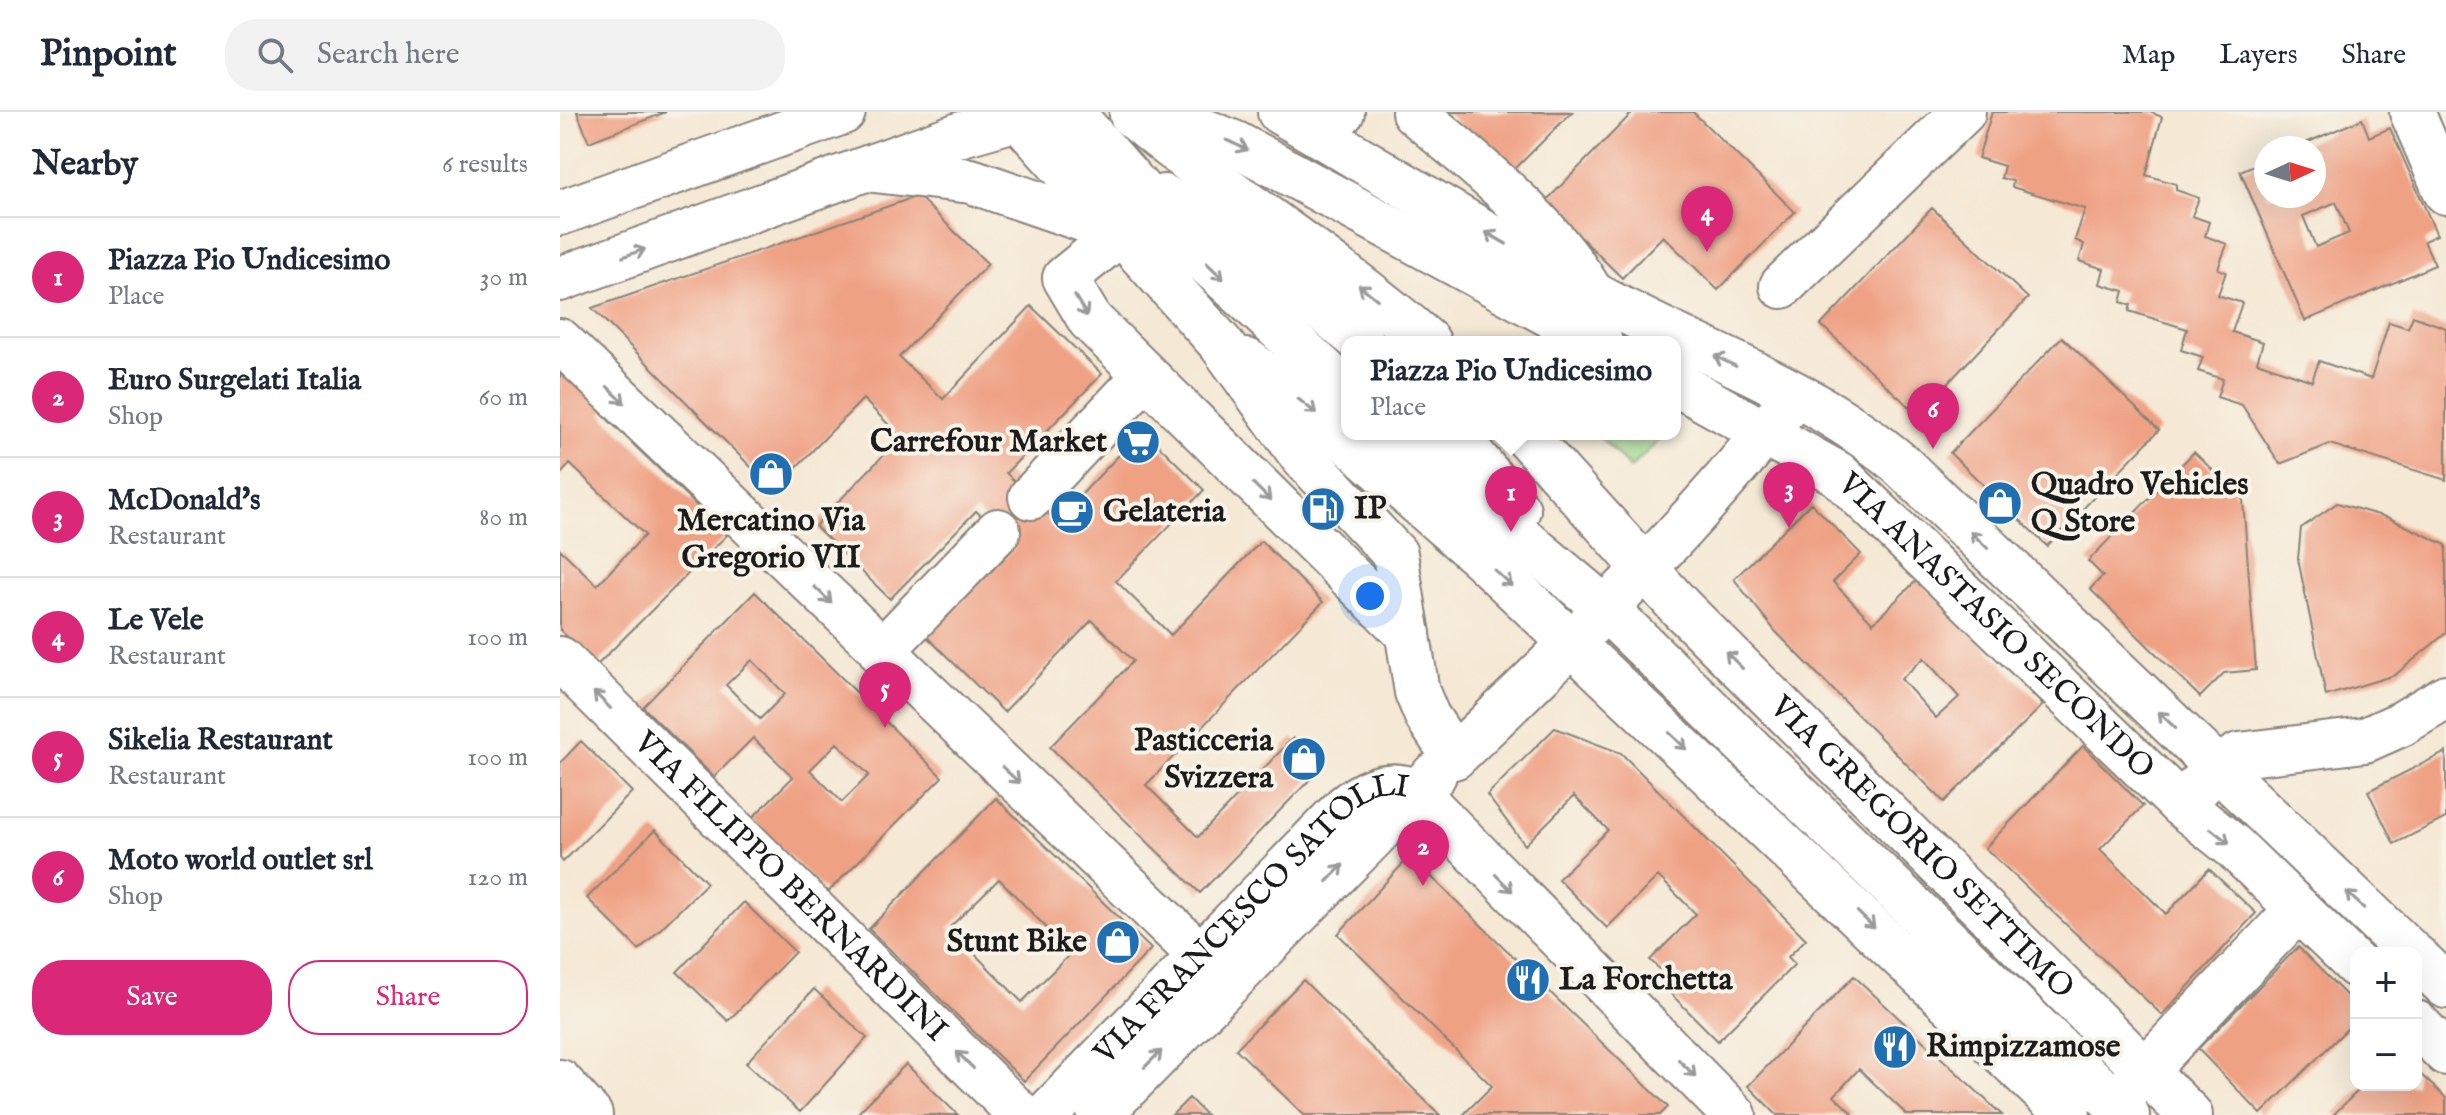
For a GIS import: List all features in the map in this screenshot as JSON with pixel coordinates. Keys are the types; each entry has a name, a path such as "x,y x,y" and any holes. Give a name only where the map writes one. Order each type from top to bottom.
{"main road":[{"path":"560,213 843,112"},
{"path":"560,279 1016,115 1070,112 1188,245 1341,386"},
{"path":"1128,112 1194,166 1351,277 1421,336"},
{"path":"1137,112 1189,125 1236,144 1589,336"},
{"name":"VIA ANASTASIO SECONDO","path":"1280,112 1331,124 1592,294 1676,336"},
{"path":"1414,112 1548,231 1572,261 1592,294"},
{"path":"1782,286 1963,112"},
{"path":"2412,112 2446,192"},
{"path":"1016,115 1221,344 1302,456 1395,554 1422,706 1454,757"},
{"path":"868,169 971,181 1122,232"},
{"path":"1124,173 1261,258 1355,336"},
{"path":"1122,232 1065,278 1090,320 1408,634"},
{"path":"1221,344 1255,309 1273,303 1282,307 1341,360"},
{"name":"VIA ANASTASIO SECONDO","path":"1681,338 1795,395 1855,429 1899,463 2405,947"},
{"path":"560,341 1215,970"},
{"path":"1221,344 1308,406 1341,435"},
{"path":"1031,497 1145,376"},
{"name":"VIA ANASTASIO SECONDO","path":"1681,386 1822,463 1853,487 2180,804 2234,847 2350,959"},
{"name":"VIA FRANCESCO SATOLLI","path":"1046,1115 1215,970 1454,757 1644,568 1766,433 1795,395"},
{"path":"1346,440 1572,641 2068,1115"},
{"path":"1404,440 1605,608"},
{"path":"1434,440 1496,485"},
{"path":"1460,440 1605,608"},
{"name":"VIA GREGORIO SETTIMO","path":"1529,440 1686,613 2190,1115"},
{"path":"881,652 998,531"},
{"name":"VIA GREGORIO SETTIMO","path":"1605,608 2115,1111"},
{"name":"VIA FILIPPO BERNARDINI","path":"560,659 1021,1115"},
{"path":"2218,768 2249,752 2333,746 2373,737 2446,697"},
{"name":"VIA ANASTASIO SECONDO","path":"2180,804 2218,768"},
{"path":"1415,791 1734,1115"},
{"path":"2115,1111 2147,1070 2298,909"},
{"path":"2422,963 2446,986"},
{"name":"VIA FRANCESCO SATOLLI","path":"1099,1115 1215,970"},
{"path":"2422,1029 2446,1053"},
{"path":"560,1082 590,1115"}],"green space":[{"path":"1603,440 1660,440 1630,468"}],"building":[{"path":"577,112 666,112 589,142"},
{"path":"1446,112 1572,112 1509,175"},
{"path":"1633,112 1693,112 1795,212 1718,290 1663,236 1622,278 1545,202"},
{"path":"1992,112 2150,112 2162,117 2146,175 2176,184 2176,190 2199,198 2192,216 2209,222 2205,236 2227,244 2218,269 2226,272 2218,295 2242,303 2232,332 2263,342 2257,362 2312,381 2319,361 2371,379 2389,322 2408,328 2413,316 2446,328 2446,480 2330,444 2280,464 2242,405 2217,397 2223,379 2198,371 2203,357 2181,350 2187,329 2129,311 2131,305 2121,302 2124,291 2100,284 2104,269 2079,261 2084,244 2075,240 2085,209 2012,187 2013,181 2001,178 2004,166 1978,158"},
{"path":"2362,119 2369,137 2390,128 2437,235 2424,241 2435,265 2305,321 2256,208 2322,208 2303,216 2316,247 2349,233 2336,202 2326,206 2326,136 2322,136"},
{"path":"2254,165 2254,203 2240,171"},
{"path":"918,196 988,264 899,357 943,399 1031,306 1102,374 1006,473 1056,521 1143,430 1204,490 1116,581 1171,635 1261,541 1323,602 1146,785 1198,837 1293,738 1323,766 1200,893 1050,747 1133,661 1092,620 1004,712 927,637 1014,548 998,531 976,511 890,599 815,526 901,437 863,399 774,490 592,308"},
{"path":"1932,208 2028,298 1918,415 1821,325"},
{"path":"2062,337 2159,430 2047,546 1950,453"},
{"path":"560,361 607,408 602,414 727,535 597,665 560,630 560,549 597,585 645,535 570,464 560,475"},
{"path":"2194,452 2243,500 2256,670 2224,673 2200,697 2090,589 2103,576 2088,561"},
{"path":"1811,503 1861,554 1833,582 1873,623 1918,579 2043,705 1944,802 1776,632 1734,579","holes":["1924,658 1959,697 1936,718 1901,679"]},
{"path":"2337,503 2389,518 2446,545 2446,633 2395,675 2326,696 2298,559 2301,528"},
{"path":"755,592 942,777 827,893 751,819 793,777 753,738 714,777 643,707","holes":["752,660 785,694 760,719 726,685","837,743 869,775 842,802 810,770"]},
{"path":"1555,728 1621,753 1806,939 1788,957 1795,964 1718,1041 1657,980 1664,973 1650,960 1696,914 1658,876 1607,928 1558,879 1608,830 1574,796 1525,845 1487,795"},
{"path":"581,741 632,792 563,862 560,858 560,763"},
{"path":"2083,746 2143,806 2100,849 2166,914 2209,869 2256,913 2162,1015 1985,848"},
{"path":"2446,752 2446,818 2394,844 2368,791"},
{"path":"996,798 1151,949 1024,1081 869,929","holes":["999,879 1071,953 1022,1002 949,928"]},
{"path":"655,830 707,883 639,950 587,898"},
{"path":"1410,856 1668,1107 1660,1115 1463,1115 1492,1086 1338,934"},
{"path":"744,902 795,952 728,1021 677,972"},
{"path":"2298,947 2350,999 2350,1026 2261,1114 2198,1049"},
{"path":"1854,976 2002,1115 1907,1115 1859,1069 1834,1096 1854,1115 1777,1115 1748,1086"},
{"path":"1303,980 1440,1115 1304,1115 1236,1049"},
{"path":"814,989 867,1038 800,1112 746,1063"},
{"path":"906,1064 958,1115 856,1115"},
{"path":"2422,1076 2446,1098 2446,1115 2333,1115 2358,1091 2422,1091"},
{"path":"1189,1098 1206,1115 1172,1115"}],"place":[{"name":"Le Vele","path":"1707,252"},
{"name":"Carrefour Market","path":"1138,442"},
{"name":"Moto world outlet srl","path":"1933,449"},
{"name":"Mercatino Via Gregorio VII","path":"771,474"},
{"name":"Quadro Vehicles Q Store","path":"2000,503"},
{"name":"IP","path":"1323,509"},
{"name":"Gelateria","path":"1072,512"},
{"name":"McDonald's","path":"1789,528"},
{"name":"Piazza Pio Undicesimo","path":"1511,532"},
{"name":"Sikelia Restaurant","path":"885,728"},
{"name":"Pasticceria Svizzera","path":"1304,759"},
{"name":"Euro Surgelati Italia","path":"1423,886"},
{"name":"Stunt Bike","path":"1118,942"},
{"name":"La Forchetta","path":"1528,980"},
{"name":"Rimpizzamose","path":"1895,1047"}]}
